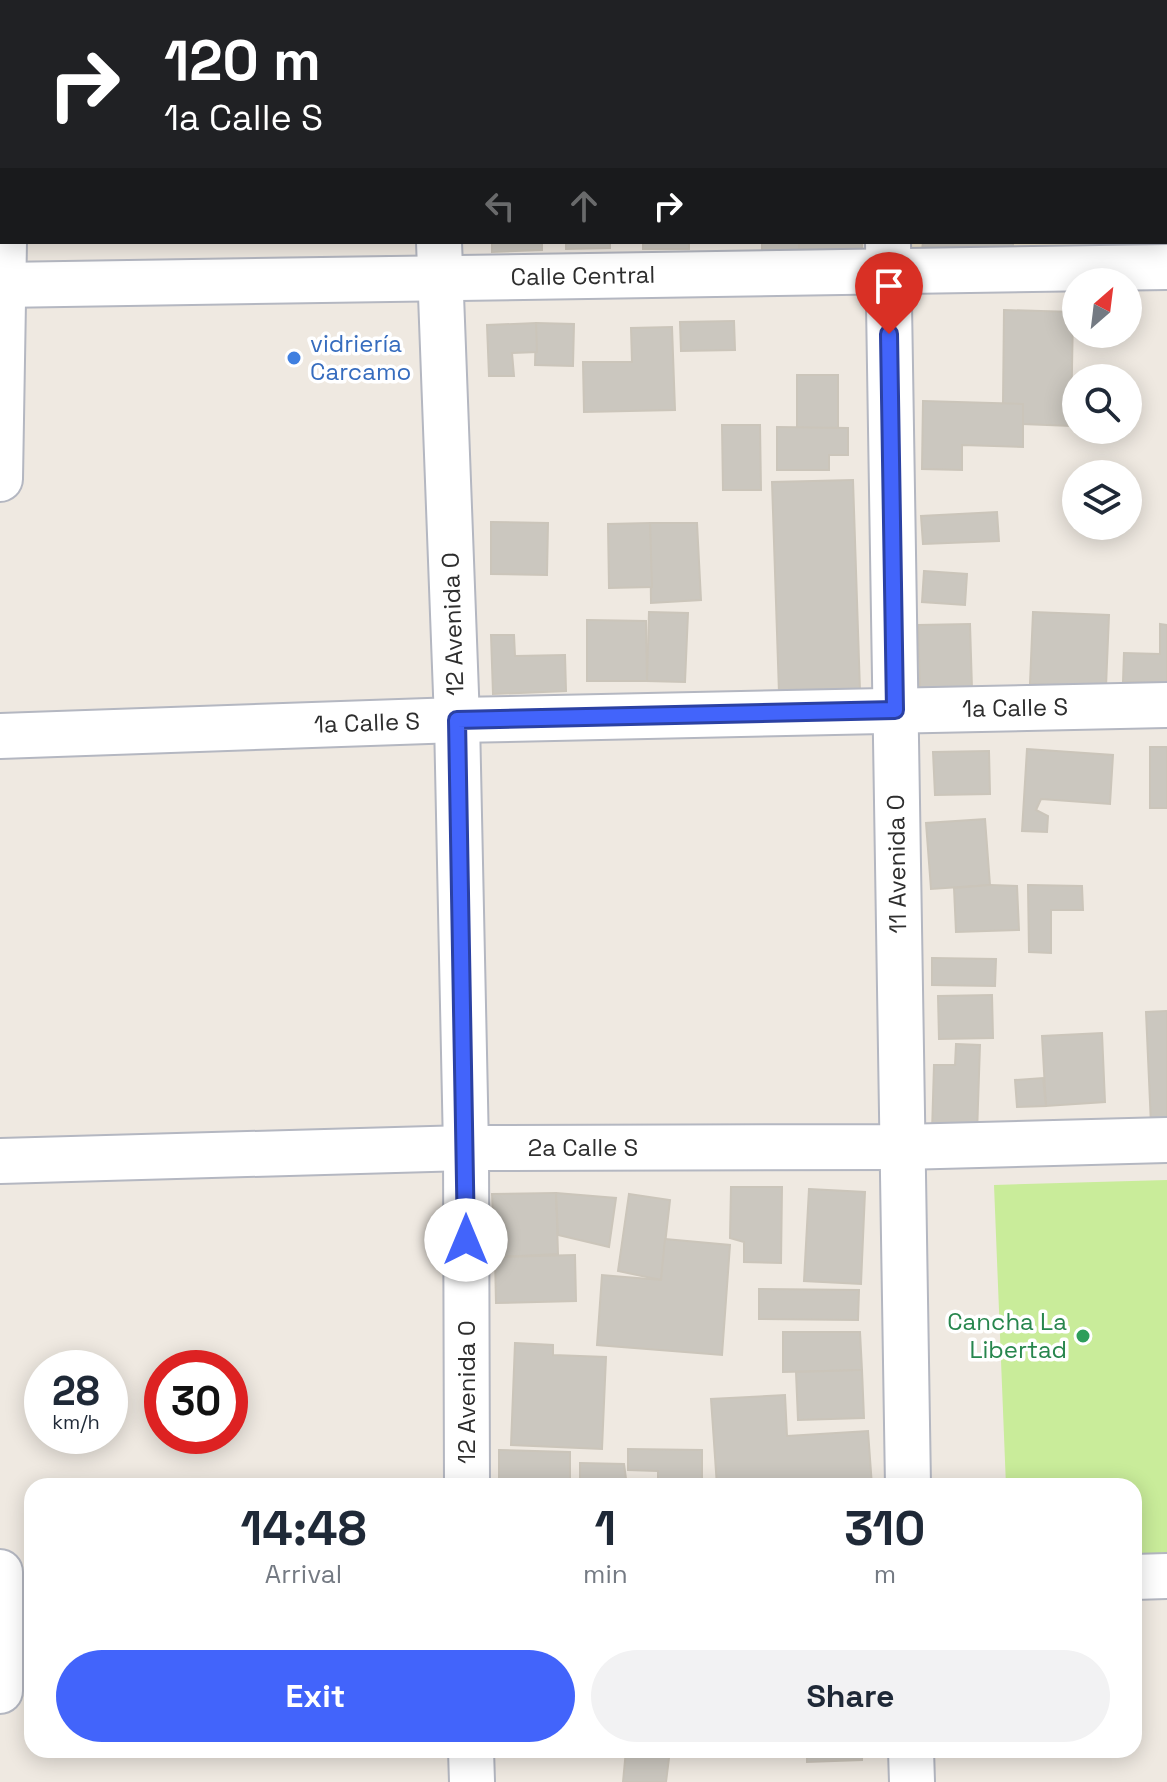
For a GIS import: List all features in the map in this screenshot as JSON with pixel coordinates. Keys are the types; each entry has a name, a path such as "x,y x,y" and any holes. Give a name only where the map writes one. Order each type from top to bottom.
{"street":[{"path":"0,479 4,244"},
{"name":"Calle Central","path":"2,285 439,260 888,257 1167,267"},
{"name":"11 Avenida O","path":"888,257 908,1478"},
{"name":"12 Avenida O","path":"439,260 457,720 466,1148 467,1478"},
{"name":"1a Calle S","path":"0,736 457,720 1167,705"},
{"name":"2a Calle S","path":"0,1161 466,1148 901,1147 1167,1140"},
{"path":"0,1572 0,1691"},
{"path":"1142,1577 1167,1576"},
{"path":"0,1587 24,1586"},
{"path":"471,1758 472,1782"},
{"path":"911,1758 912,1782"}],"shaded area":[{"path":"906,244 1127,244 1127,256 906,254"}],"green space":[{"name":"Cancha La Libertad","path":"1167,1180 1167,1553 1142,1554 1142,1478 1006,1478 994,1185"}],"building":[{"path":"492,244 542,244 542,250 492,252"},
{"path":"566,244 610,244 610,248 566,249"},
{"path":"643,244 689,244 689,249 643,249"},
{"path":"762,244 799,244 799,253 762,253"},
{"path":"799,244 862,244 862,252 799,253"},
{"path":"923,244 1013,244 1013,254 922,250"},
{"path":"1004,310 1062,312 1062,348 1072,348 1072,364 1062,364 1062,426 1023,424 1023,404 1003,404"},
{"path":"734,321 735,350 681,351 680,322"},
{"path":"536,323 574,324 573,366 535,365"},
{"path":"536,323 537,352 512,353 514,376 489,376 487,325"},
{"path":"672,327 675,410 584,412 583,362 632,362 631,328"},
{"path":"797,375 838,375 838,428 797,428"},
{"path":"923,401 1023,404 1023,447 962,445 962,470 922,469"},
{"path":"722,425 760,425 761,490 723,490"},
{"path":"777,427 848,428 848,455 829,455 829,470 777,470"},
{"path":"853,480 860,691 779,693 772,482"},
{"path":"997,512 999,541 923,544 921,516"},
{"path":"491,522 548,523 547,575 491,574"},
{"path":"650,523 697,523 701,600 651,603"},
{"path":"650,523 652,587 609,588 608,524"},
{"path":"924,571 967,574 965,605 922,602"},
{"path":"649,612 688,613 685,682 647,681"},
{"path":"1033,612 1109,615 1106,687 1030,684"},
{"path":"587,620 646,621 647,681 587,681"},
{"path":"970,624 972,689 920,690 918,625"},
{"path":"1160,624 1167,625 1167,682 1123,682 1124,653 1160,654"},
{"path":"491,635 514,635 515,656 565,655 566,691 493,694"},
{"path":"1150,747 1167,747 1167,808 1150,808"},
{"path":"1027,749 1113,755 1110,804 1041,799 1036,810 1048,816 1047,832 1022,831"},
{"path":"989,751 990,794 935,795 933,752"},
{"path":"985,819 990,885 931,889 926,823"},
{"path":"1028,885 1082,886 1083,910 1051,910 1051,953 1029,952"},
{"path":"1017,886 1019,930 956,932 954,888"},
{"path":"932,958 996,959 995,986 932,985"},
{"path":"992,995 993,1038 939,1039 938,996"},
{"path":"1167,1011 1167,1124 1151,1125 1146,1012"},
{"path":"1102,1033 1105,1102 1046,1106 1042,1036"},
{"path":"956,1044 980,1045 977,1134 932,1132 934,1065 955,1065"},
{"path":"1043,1078 1046,1106 1017,1107 1015,1080"},
{"path":"731,1187 782,1187 781,1263 744,1262 744,1242 730,1238"},
{"path":"809,1189 865,1192 861,1284 804,1281"},
{"path":"556,1193 558,1254 495,1257 492,1194"},
{"path":"556,1193 616,1198 609,1247 558,1235"},
{"path":"629,1194 670,1200 661,1280 618,1271"},
{"path":"665,1239 730,1245 722,1355 597,1345 602,1275 661,1280"},
{"path":"575,1255 576,1301 496,1303 495,1257"},
{"path":"759,1289 859,1290 858,1320 759,1319"},
{"path":"783,1332 860,1332 862,1370 783,1372"},
{"path":"515,1343 553,1345 553,1355 606,1357 602,1449 511,1445"},
{"path":"862,1370 864,1418 798,1420 796,1372"},
{"path":"785,1395 787,1436 868,1431 871,1478 716,1478 711,1399"},
{"path":"628,1449 702,1450 702,1478 658,1478 658,1471 628,1470"},
{"path":"499,1450 570,1452 570,1478 499,1478"},
{"path":"580,1463 624,1464 626,1478 580,1478"},
{"path":"625,1758 669,1758 666,1782 623,1782"},
{"path":"807,1758 862,1758 862,1760 807,1762"}],"place":[{"name":"vidriería Carcamo","path":"294,358"},
{"name":"Cancha La Libertad","path":"1083,1336"}],"route":[{"path":"466,1240 457,720 895,710 889,334"}]}
